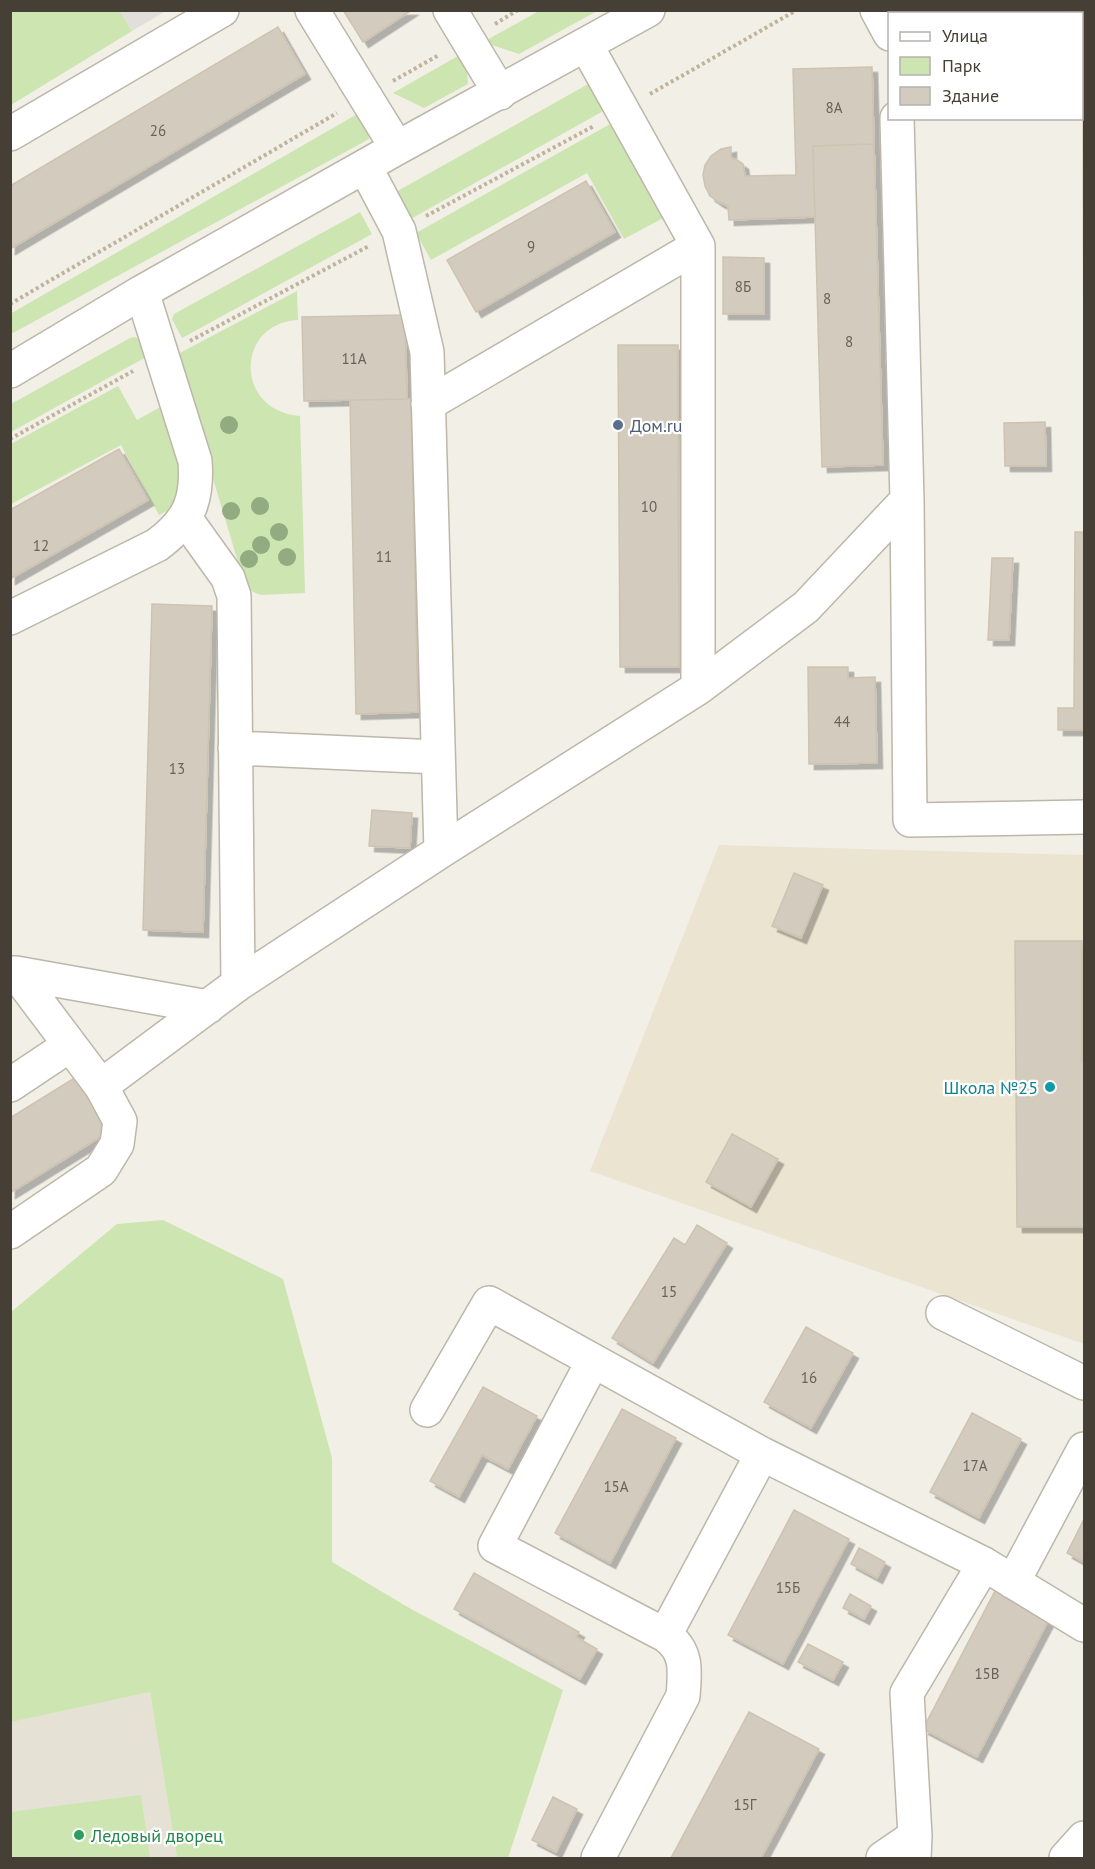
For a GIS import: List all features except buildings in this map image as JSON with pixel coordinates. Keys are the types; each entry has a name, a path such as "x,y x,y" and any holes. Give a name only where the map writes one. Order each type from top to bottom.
{"street":[{"path":"10,134 222,10"},
{"path":"312,10 397,148"},
{"path":"450,10 500,93"},
{"path":"10,371 142,292 648,10"},
{"path":"877,10 888,30"},
{"path":"586,45 698,246 698,688"},
{"path":"905,123 910,820 1084,817"},
{"path":"365,167 399,231 427,352 441,851"},
{"path":"428,404 698,246"},
{"path":"10,618 157,545 173,533 185,518 193,500 197,480 195,461 142,292"},
{"path":"101,1086 238,984 441,851 698,688 806,607 907,500"},
{"path":"185,518 228,578 234,596 238,984"},
{"path":"235,748 438,757"},
{"path":"13,973 208,1007"},
{"path":"10,1232 101,1170 117,1144 120,1121 101,1086 13,973"},
{"path":"10,1085 70,1045"},
{"path":"427,1410 489,1303 762,1454 984,1564 1084,1625"},
{"path":"943,1313 1084,1383"},
{"path":"593,1362 495,1546 665,1635 674,1641 682,1654 685,1670 683,1696 598,1858"},
{"path":"1013,1582 1084,1449"},
{"path":"665,1635 762,1454"},
{"path":"883,1858 914,1847 907,1693 984,1564"},
{"path":"1066,1858 1084,1838"}],"path":[{"path":"10,304 518,10"},
{"path":"10,439 623,110 798,10"}],"shaded area":[{"path":"120,11 166,11 132,31"},
{"path":"719,845 1084,855 1084,1344 590,1171"},
{"path":"150,1692 177,1858 11,1858 10,1722"}],"green space":[{"path":"11,11 120,11 132,31 11,105"},
{"path":"539,11 597,11 519,54 483,42"},
{"path":"465,52 468,84 424,108 393,93"},
{"path":"590,83 605,110 409,220 394,193"},
{"path":"366,109 369,139 11,334 10,314"},
{"path":"612,123 665,217 624,239 587,173 431,260 416,233"},
{"path":"360,212 372,234 182,338 172,319 174,314"},
{"path":"297,291 298,320 278,325 263,335 254,350 251,367 254,384 263,399 278,410 300,416 305,593 261,595 251,591 244,582 176,355"},
{"path":"135,337 140,340 148,356 11,432 11,404"},
{"path":"118,386 137,420 164,405 184,442 176,506 159,515 121,445 11,504 11,444"},
{"path":"163,1220 283,1279 332,1458 332,1562 411,1609 563,1690 508,1858 177,1858 150,1692 11,1722 11,1312 117,1224"},
{"name":"Ледовый дворец","path":"141,1795 150,1858 11,1858 11,1812"}],"place":[{"name":"Дом.ru","path":"618,425"},
{"name":"Школа №25","path":"1050,1087"},
{"name":"Ледовый дворец","path":"79,1835"}]}
